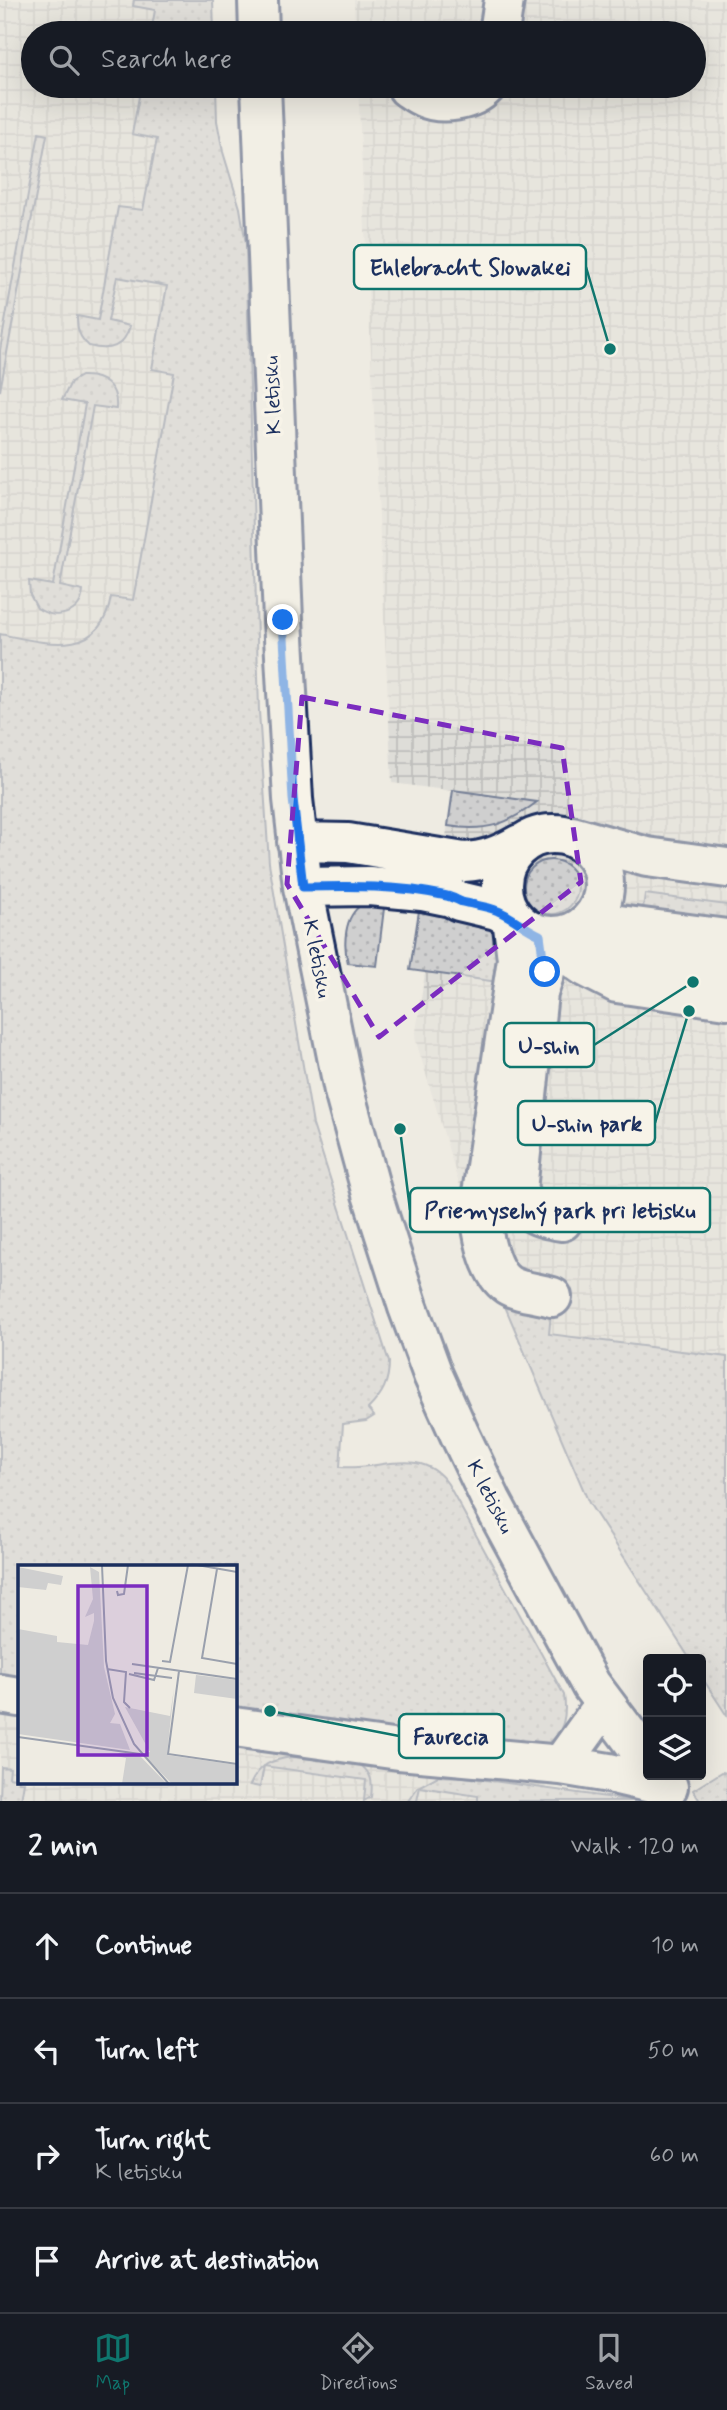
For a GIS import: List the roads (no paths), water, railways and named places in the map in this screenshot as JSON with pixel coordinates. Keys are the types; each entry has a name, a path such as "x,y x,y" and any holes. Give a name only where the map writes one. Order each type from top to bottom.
{"street":[{"path":"258,0 259,21"},
{"path":"501,21 504,0"},
{"name":"K letisku","path":"261,98 283,620 297,842 303,887 344,1091 372,1194 428,1364 491,1500 591,1685 664,1781"},
{"path":"424,98 449,101 467,98"},
{"path":"297,842 348,843 464,862 500,855 534,836 550,833 567,835 647,857 727,868"},
{"path":"526,926 557,936 575,932 589,921 600,907 604,889 603,872 595,855 583,843 567,835"},
{"path":"520,844 502,871 504,903 526,926 545,972 538,993 517,1190 525,1207 540,1217 562,1221"},
{"path":"303,887 369,886 451,897 497,910 526,926 584,967 617,983 727,999"},
{"path":"589,921 727,939"},
{"path":"526,926 614,954 727,970"},
{"path":"526,926 517,959 480,1207 482,1233 497,1273 509,1285 552,1297"},
{"path":"0,1694 18,1697"},
{"path":"561,1765 604,1705"},
{"path":"236,1727 399,1749 561,1765 664,1781"}],"place":[{"name":"Ehlebracht Slowakei","path":"610,349"},
{"name":"U-shin","path":"693,982"},
{"name":"U-shin park","path":"689,1011"},
{"name":"Priemyselný park pri letisku","path":"400,1129"},
{"name":"Faurecia","path":"270,1711"}]}
